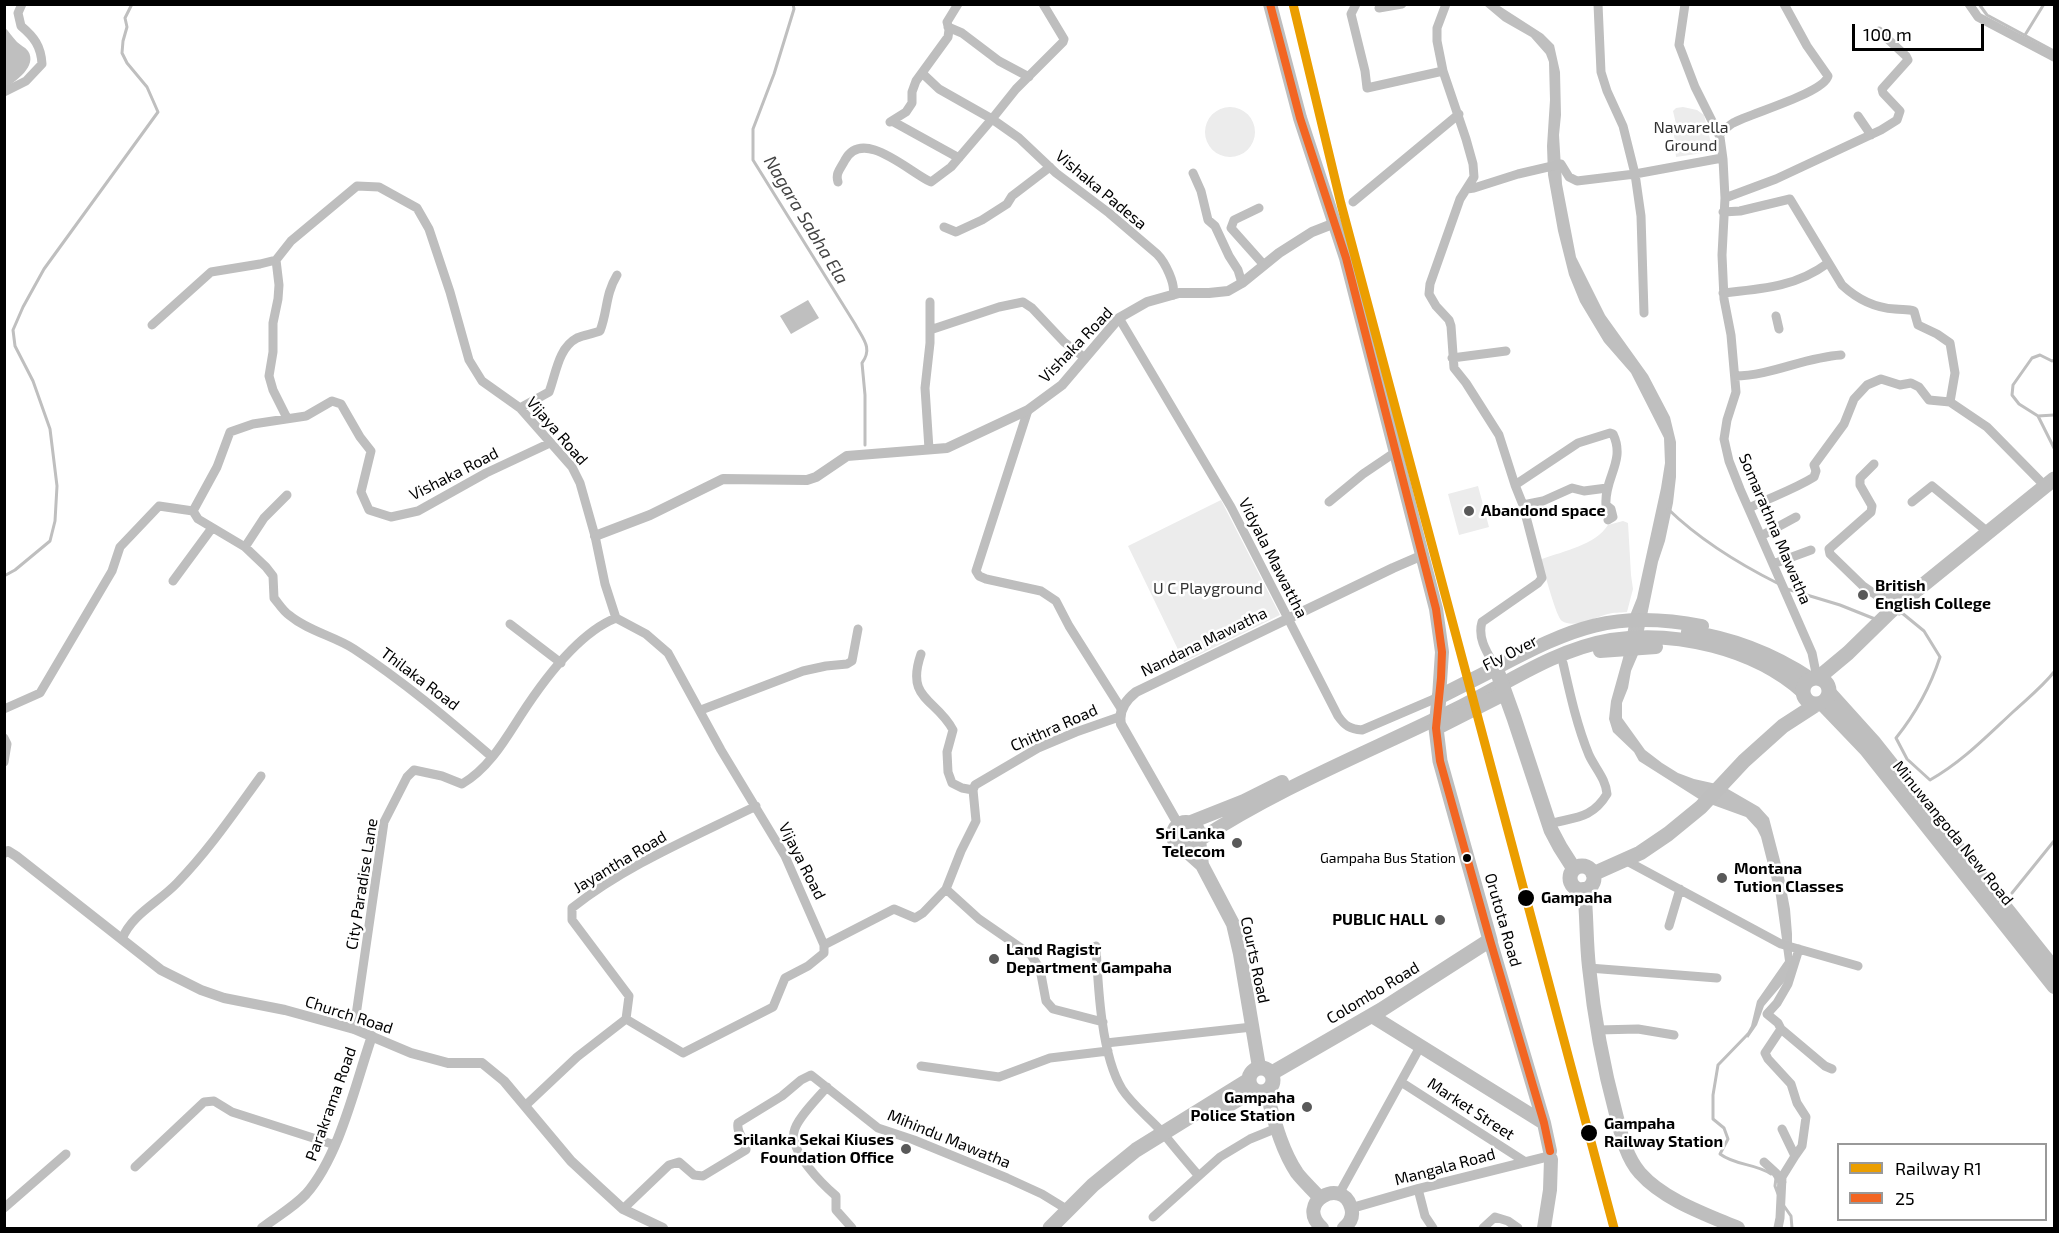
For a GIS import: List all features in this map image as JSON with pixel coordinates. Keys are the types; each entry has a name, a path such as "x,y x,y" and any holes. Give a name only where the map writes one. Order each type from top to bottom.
{"highway":[{"path":"1593,874 1660,840 1701,807 1721,784 1783,726 1881,620 2050,482"},
{"path":"1439,697 1496,668 1549,824 1574,869"},
{"path":"1436,728 1505,693"},
{"name":"Orutota Road","path":"1439,697 1436,728 1445,781 1490,940"},
{"path":"1580,866 1586,867 1593,874 1592,884 1584,889 1576,888 1571,883 1570,875 1580,866"},
{"name":"Colombo Road","path":"1265,1070 1372,1016 1490,940"},
{"path":"1050,1228 1072,1213 1123,1160 1256,1087 1273,1085 1274,1081 1265,1070 1251,1072 1256,1087"},
{"path":"1063,1228 1072,1213"}],"main road":[{"path":"1270,4 1300,118 1335,223 1423,555 1440,632 1442,669 1439,697"},
{"path":"1496,668 1574,630 1624,620 1652,620 1716,630 1730,634 1753,648"},
{"name":"Fly Over","path":"1304,776 1539,656 1578,640 1623,631 1684,636"},
{"path":"1684,636 1720,638 1753,648 1785,662 1816,690"},
{"path":"1684,636 1730,652 1816,690"},
{"path":"1505,693 1563,663 1596,652 1645,647 1730,652"},
{"name":"Minuwangoda New Road","path":"1816,690 1875,743 2055,968"},
{"name":"Minuwangoda New Road","path":"1816,690 2055,987"},
{"path":"1304,776 1198,840 1192,847 1179,846 1174,839 1174,831 1185,823 1304,776"},
{"path":"1185,823 1195,824 1199,831 1198,840"},
{"name":"Courts Road","path":"1198,840 1202,865 1233,924 1252,1027 1265,1070"},
{"name":"Courts Road","path":"1184,848 1202,865"},
{"path":"1584,889 1589,968 1598,1030 1624,1143 1634,1165 1644,1177 1664,1192 1738,1228"},
{"name":"Orutota Road","path":"1490,940 1544,1123 1549,1156 1550,1190 1544,1228"},
{"path":"1372,1016 1544,1123"},
{"path":"1256,1087 1299,1175 1320,1198"},
{"path":"1316,1225 1314,1207 1320,1198 1329,1193 1340,1194 1352,1208 1352,1217 1347,1228"}],"street":[{"path":"4,92 26,81 42,64 41,51 33,36 21,26 18,13 22,4"},
{"path":"958,4 947,22 948,37 913,87 912,102 906,112 891,121 959,158"},
{"path":"838,182 837,173 848,154 866,147 931,182 959,158 1016,89 1064,39 1043,4"},
{"path":"1356,4 1351,14 1367,88 1443,71"},
{"path":"1379,8 1402,4"},
{"path":"1446,4 1437,28 1437,41 1443,71 1459,114 1473,164 1474,177 1453,216 1429,294 1449,320 1453,365 1499,435 1524,505 1542,578 1482,622 1480,629 1484,646 1496,668"},
{"path":"1598,4 1600,72 1623,126 1635,174 1641,216 1644,313"},
{"name":"Somarathna Mawatha","path":"1685,4 1679,45 1695,87 1719,135 1722,158 1725,198 1723,212 1724,293 1736,376 1736,392 1724,439 1729,460 1812,653 1816,690"},
{"path":"1719,135 1733,123 1797,98 1828,80 1828,76 1784,4"},
{"path":"1969,4 1978,17 2055,57"},
{"path":"948,27 962,33 999,61 1029,77"},
{"path":"1725,198 1776,179 1871,135 1890,125 1900,116 1900,111 1882,92 1882,89 1908,60 1879,31"},
{"name":"Vishaka Padesa","path":"922,73 939,89 992,118 1019,138 1050,167 1109,213 1162,260 1174,287 1173,295"},
{"path":"1353,202 1459,114"},
{"path":"1858,116 1871,135"},
{"path":"1467,189 1534,169 1561,164 1569,177 1577,181 1635,174 1722,158"},
{"path":"944,227 956,232 982,220 1007,204 1012,196 1050,167"},
{"path":"1193,173 1201,191 1208,220 1215,226 1238,270 1242,283"},
{"name":"Vijaya Road","path":"276,260 291,242 357,186 379,188 417,208 429,229 469,360 482,381 519,408 572,467 580,483 595,536 598,561 616,618 646,634 668,653 721,750 785,856 824,945"},
{"path":"1723,212 1740,211 1790,199 1842,285 1853,296 1884,307 1914,311 1918,325 1950,343 1955,373 1950,402"},
{"path":"1259,208 1234,220 1231,228 1264,265"},
{"name":"Vishaka Road","path":"595,536 650,515 723,479 807,480 816,477 847,456 947,448 1028,410 1062,385 1119,318 1147,302 1179,293 1222,292 1242,283 1312,232 1335,223"},
{"path":"152,325 211,272 276,260 279,285 273,323 273,352 269,376 273,390 287,418"},
{"path":"1724,293 1781,286 1804,277 1828,263"},
{"path":"519,408 549,392 560,357 568,344 600,330 605,318 608,295 617,275"},
{"path":"929,449 925,388 930,302"},
{"path":"930,330 999,307 1023,302 1032,308 1064,342 1085,358"},
{"path":"1776,316 1779,329"},
{"name":"Vidyala Mawattha","path":"1119,318 1231,507 1287,619 1338,716 1346,726 1362,730 1439,697"},
{"path":"1452,358 1506,351"},
{"path":"1736,376 1766,372 1812,359 1841,355"},
{"path":"1749,508 1772,496 1787,493 1815,477 1814,465 1838,434 1849,415 1854,399 1873,381 1881,378 1900,385 1911,383 1919,387 1929,400 1950,402 1987,427 2050,482"},
{"name":"Vishaka Road","path":"194,512 217,467 230,432 253,424 306,416 332,401 341,404 360,437 372,451 361,492 369,510 391,517 418,511 486,473 550,443"},
{"path":"1028,410 976,571 979,576 986,579 1041,591 1056,601 1121,714 1121,724 1185,823"},
{"path":"1515,485 1578,443 1613,434 1618,453 1607,488 1606,505 1611,509 1613,517 1608,520"},
{"path":"1329,502 1363,474 1397,451"},
{"path":"1874,464 1860,478 1860,485 1872,506 1871,512 1829,549 1830,554 1863,586 1879,597 1905,600"},
{"path":"1912,502 1932,486 1989,533"},
{"path":"1524,505 1543,501 1572,488 1584,490 1607,488"},
{"path":"245,547 264,518 287,495"},
{"path":"4,709 40,693 112,572 120,547 159,506 194,512"},
{"name":"Thilaka Road","path":"194,512 198,519 245,547 273,576 274,598 288,615 336,639 378,665 492,757"},
{"path":"1761,536 1796,518"},
{"path":"173,581 212,528"},
{"path":"1773,564 1811,550"},
{"name":"Nandana Mawatha","path":"1121,714 1126,701 1136,692 1423,555"},
{"path":"492,757 536,692 561,663 601,624 616,618"},
{"path":"510,624 561,663"},
{"path":"701,710 803,671 847,664 852,661 858,629"},
{"path":"526,1105 576,1057 626,1019 683,1053 772,1007 785,978 808,966 825,953 824,945 894,909 915,918 923,914 946,890 976,821 973,790 952,783 948,772 946,752 953,730 947,719 920,694 917,684 921,654"},
{"path":"1549,824 1582,817 1596,809 1607,794 1603,781 1589,755 1577,720 1563,663"},
{"name":"Chithra Road","path":"973,790 975,785 1038,748 1121,714"},
{"path":"4,738 7,744 4,762"},
{"name":"City Paradise Lane","path":"354,1029 384,822 407,777 414,770 442,776 462,784 475,777 492,757"},
{"path":"122,939 130,924 176,884 218,836 261,776"},
{"name":"Jayantha Road","path":"626,1019 629,996 572,920 572,908 594,891 664,851 756,806"},
{"name":"Church Road","path":"4,852 8,851 16,856 161,970 201,990 224,998 285,1010 354,1029 411,1053 447,1063 482,1063 504,1081 526,1105 571,1161 623,1209 658,1227"},
{"path":"1624,860 1781,944 1858,966"},
{"path":"1669,926 1680,889"},
{"path":"946,890 979,919 1031,955 1040,969 1046,1001 1053,1008 1103,1022"},
{"path":"1096,946 1097,973 1107,1047 1121,1087 1132,1103 1165,1136 1198,1175"},
{"path":"1796,948 1788,984 1767,1014 1778,1023 1781,1029 1825,1066 1832,1069"},
{"path":"1589,968 1717,978"},
{"path":"921,1066 999,1077 1050,1058 1107,1047 1252,1027"},
{"path":"1598,1030 1638,1029 1674,1035"},
{"path":"1778,1228 1782,1177 1802,1146 1806,1117 1797,1103 1791,1084 1765,1053 1781,1029"},
{"name":"Parakrama Road","path":"262,1228 304,1196 320,1176 335,1145 372,1036"},
{"name":"Market Street","path":"1340,1194 1420,1047"},
{"name":"Mihindu Mawatha","path":"623,1209 669,1165 679,1162 694,1175 703,1176 746,1150 746,1144 737,1130 738,1123 811,1075 878,1128 914,1140 1007,1178 1042,1194 1072,1213"},
{"name":"Market Street","path":"1401,1082 1524,1161"},
{"path":"827,1087 797,1124 793,1134 799,1155 836,1196 836,1210 852,1228"},
{"path":"135,1167 204,1102 214,1101 232,1112 335,1145"},
{"path":"1153,1217 1220,1156 1250,1139 1277,1128"},
{"path":"1782,1129 1795,1156"},
{"path":"4,1208 66,1154"},
{"name":"Mangala Road","path":"1352,1208 1549,1156"},
{"path":"1764,1162 1782,1182"},
{"path":"1418,1189 1425,1216 1433,1228"},
{"path":"1483,1228 1495,1217 1508,1221 1518,1228"}],"green space":[{"path":"1230,107 1244,111 1251,118 1255,132 1251,146 1244,153 1230,157 1216,153 1209,146 1205,132 1209,118 1216,111"},
{"name":"Nawarella Ground","path":"1683,107 1697,110 1704,115 1711,143 1710,152 1676,157 1674,135 1677,128 1673,111"},
{"name":"Abandond space","path":"1478,486 1489,527 1459,535 1448,494"},
{"name":"U C Playground","path":"1221,500 1280,615 1184,662 1128,546"},
{"path":"1623,521 1628,523 1633,589 1627,612 1610,613 1573,624 1562,621 1554,604 1542,559 1587,542 1595,538 1608,525"}],"shaded area":[{"path":"1484,5 1498,5 1543,34 1554,45 1560,72 1559,135 1562,184 1576,257 1605,315 1648,375 1670,417 1676,442 1673,503 1640,650 1622,703 1622,718 1645,750 1662,763 1694,779 1721,785 1759,807 1769,818 1790,909 1792,960 1786,980 1764,1006 1757,1025 1748,1038 1746,1035 1751,1026 1757,1001 1785,961 1776,896 1761,837 1746,817 1702,801 1639,761 1634,752 1613,732 1609,719 1611,701 1623,658 1631,613 1637,598 1661,488 1665,463 1664,438 1631,373 1604,342 1580,302 1569,275 1548,175 1550,100 1549,62 1546,54 1531,37 1503,21"},
{"path":"4,27 28,51 30,57 28,68 24,73 5,88"},
{"path":"808,300 819,318 791,334 780,316"}],"waterway":[{"path":"4,576 15,570 50,541 55,521 57,486 50,429 33,381 15,346 13,330 44,269 158,112 147,87 127,63 122,53 127,27 125,18 132,4"},
{"name":"Nagara Sabha Ela","path":"793,4 794,9 774,74 753,129 753,160 866,344 867,353 862,363 865,395 865,445"},
{"path":"1979,4 1987,15 2054,51"},
{"path":"2025,35 2044,4"},
{"path":"2054,360 2040,355 2032,358 2013,385 2012,395 2019,404 2038,416 2054,448"},
{"path":"2038,416 2054,415"},
{"path":"1668,509 1721,551 1779,584"},
{"path":"1787,589 1840,605 1875,619"},
{"path":"1899,614 1902,613 1924,631 1940,657 1922,700 1896,738 1907,759 1930,780 1974,748 2040,688 2054,672"},
{"path":"2012,893 2054,841"},
{"path":"1748,1034 1718,1065 1713,1095 1713,1119 1724,1128 1728,1139 1720,1154 1732,1161 1759,1168 1771,1174"},
{"path":"1776,1178 1775,1186 1778,1194"},
{"path":"1784,1206 1791,1216 1792,1228"}],"rail line":[{"name":"R1","path":"1293,4 1341,204 1614,1228"}],"transit line":[{"name":"25","path":"1270,4 1300,118 1346,258 1436,609 1442,652 1436,728 1440,761 1544,1123 1550,1151"}],"place":[{"name":"Abandond space","path":"1469,511"},
{"name":"British English College","path":"1863,595"},
{"name":"Sri Lanka Telecom","path":"1237,843"},
{"name":"Gampaha Bus Station","path":"1467,858"},
{"name":"Montana Tution Classes","path":"1722,878"},
{"name":"Gampaha","path":"1526,898"},
{"name":"PUBLIC HALL","path":"1440,920"},
{"name":"Land Ragistr Department Gampaha","path":"994,959"},
{"name":"Gampaha Police Station","path":"1307,1107"},
{"name":"Gampaha Railway Station","path":"1589,1133"},
{"name":"Srilanka Sekai Kiuses Foundation Office","path":"906,1149"}]}
